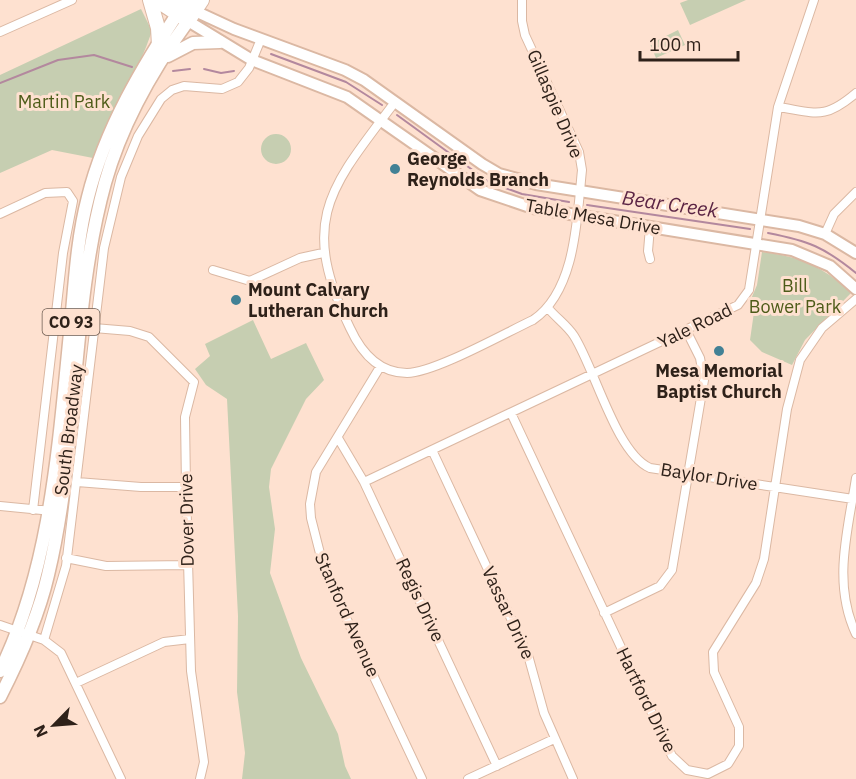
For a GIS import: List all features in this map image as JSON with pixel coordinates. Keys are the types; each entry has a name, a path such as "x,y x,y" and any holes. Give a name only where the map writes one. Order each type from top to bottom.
{"highway":[{"path":"150,0 158,28 159,45"},
{"name":"Table Mesa Drive","path":"156,0 187,7"}],"main road":[{"name":"South Broadway","path":"53,512 76,252 88,196 113,127 159,45 187,7"},
{"name":"South Broadway","path":"0,697 24,634 40,556 53,512 99,208 113,158 124,132 164,59 187,7"},
{"path":"164,59 193,43 220,42"},
{"name":"South Broadway","path":"0,671 24,634"}],"street":[{"path":"0,32 72,0"},
{"name":"Gillaspie Drive","path":"380,367 407,373 427,369 533,320 548,308 557,295 566,274 582,170 579,152 525,35 522,0"},
{"name":"Yale Road","path":"364,482 738,305 745,298 749,290 778,107 814,0"},
{"name":"Table Mesa Drive","path":"187,7 261,39 345,70 499,174 536,184 799,226 825,234 856,253"},
{"name":"Table Mesa Drive","path":"187,7 220,42 252,60 347,98 480,190 517,204 756,243 810,255 831,266 856,289"},
{"path":"44,640 66,566 94,327 111,211 133,146 154,108 165,95 184,86 212,90 231,86 243,77 261,39"},
{"path":"778,107 828,112 838,109 856,93"},
{"path":"380,367 357,342 334,296 323,253 328,207 333,190 347,167 395,102"},
{"path":"0,214 45,193 67,192 73,201 63,253 33,510"},
{"path":"825,234 834,214 856,192"},
{"path":"650,227 648,251 650,259"},
{"path":"213,270 250,281 300,258 323,253"},
{"name":"Hartford Drive","path":"511,413 672,756 678,765 697,773 708,774 728,764 737,751 740,735 714,672 713,652 756,583 766,546 789,400 800,360 822,328 856,299"},
{"name":"Baylor Drive","path":"548,308 574,336 633,457 650,468 853,499"},
{"name":"Dover Drive","path":"94,327 130,330 149,337 194,382 185,417 186,487 193,698 204,762 200,779"},
{"path":"604,613 660,586 667,579 675,563 704,380 700,358 686,330"},
{"name":"Stanford Avenue","path":"380,367 338,438 323,457 312,484 310,511 325,573 422,779"},
{"name":"Regis Drive","path":"338,438 364,482 497,766"},
{"name":"Vassar Drive","path":"432,450 528,655 544,713 573,779"},
{"path":"856,478 844,556 843,585 850,621 856,634"},
{"path":"77,482 141,487 186,487"},
{"path":"0,506 53,512"},
{"path":"66,558 116,566 188,565"},
{"path":"0,625 44,640 61,652 121,779"},
{"path":"76,683 164,642 190,639"},
{"path":"468,779 554,739"}],"green space":[{"path":"688,0 746,0 690,25 680,3"},
{"name":"Martin Park","path":"141,9 152,31 132,79 93,158 52,150 0,173 0,75"},
{"path":"678,30 685,45 656,58 650,44"},
{"path":"276,134 287,138 291,149 287,160 276,164 265,160 261,149 265,138"},
{"name":"Bill Bower Park","path":"762,252 787,256 810,264 831,276 851,293 805,340 792,365 762,352 750,340 754,312 748,306 757,285"},
{"path":"253,320 271,359 306,343 324,380 306,399 271,469 269,487 275,529 270,573 301,658 338,734 345,766 351,779 242,779 245,753 237,692 238,616 227,399 206,385 195,369 210,356 205,344"}],"waterway":[{"name":"Bear Creek","path":"271,54 346,82 382,105"},
{"name":"Bear Creek","path":"0,83 58,60 94,55 132,67"},
{"name":"Bear Creek","path":"173,71 190,69"},
{"name":"Bear Creek","path":"204,69 221,73 234,71"},
{"name":"Bear Creek","path":"397,115 489,182 522,194 569,202"},
{"name":"Bear Creek","path":"587,205 750,229"},
{"name":"Bear Creek","path":"768,233 815,246 835,257 856,273"}],"place":[{"name":"George Reynolds Branch","path":"395,169"},
{"name":"Mount Calvary Lutheran Church","path":"236,300"},
{"name":"Mesa Memorial Baptist Church","path":"719,351"}]}
